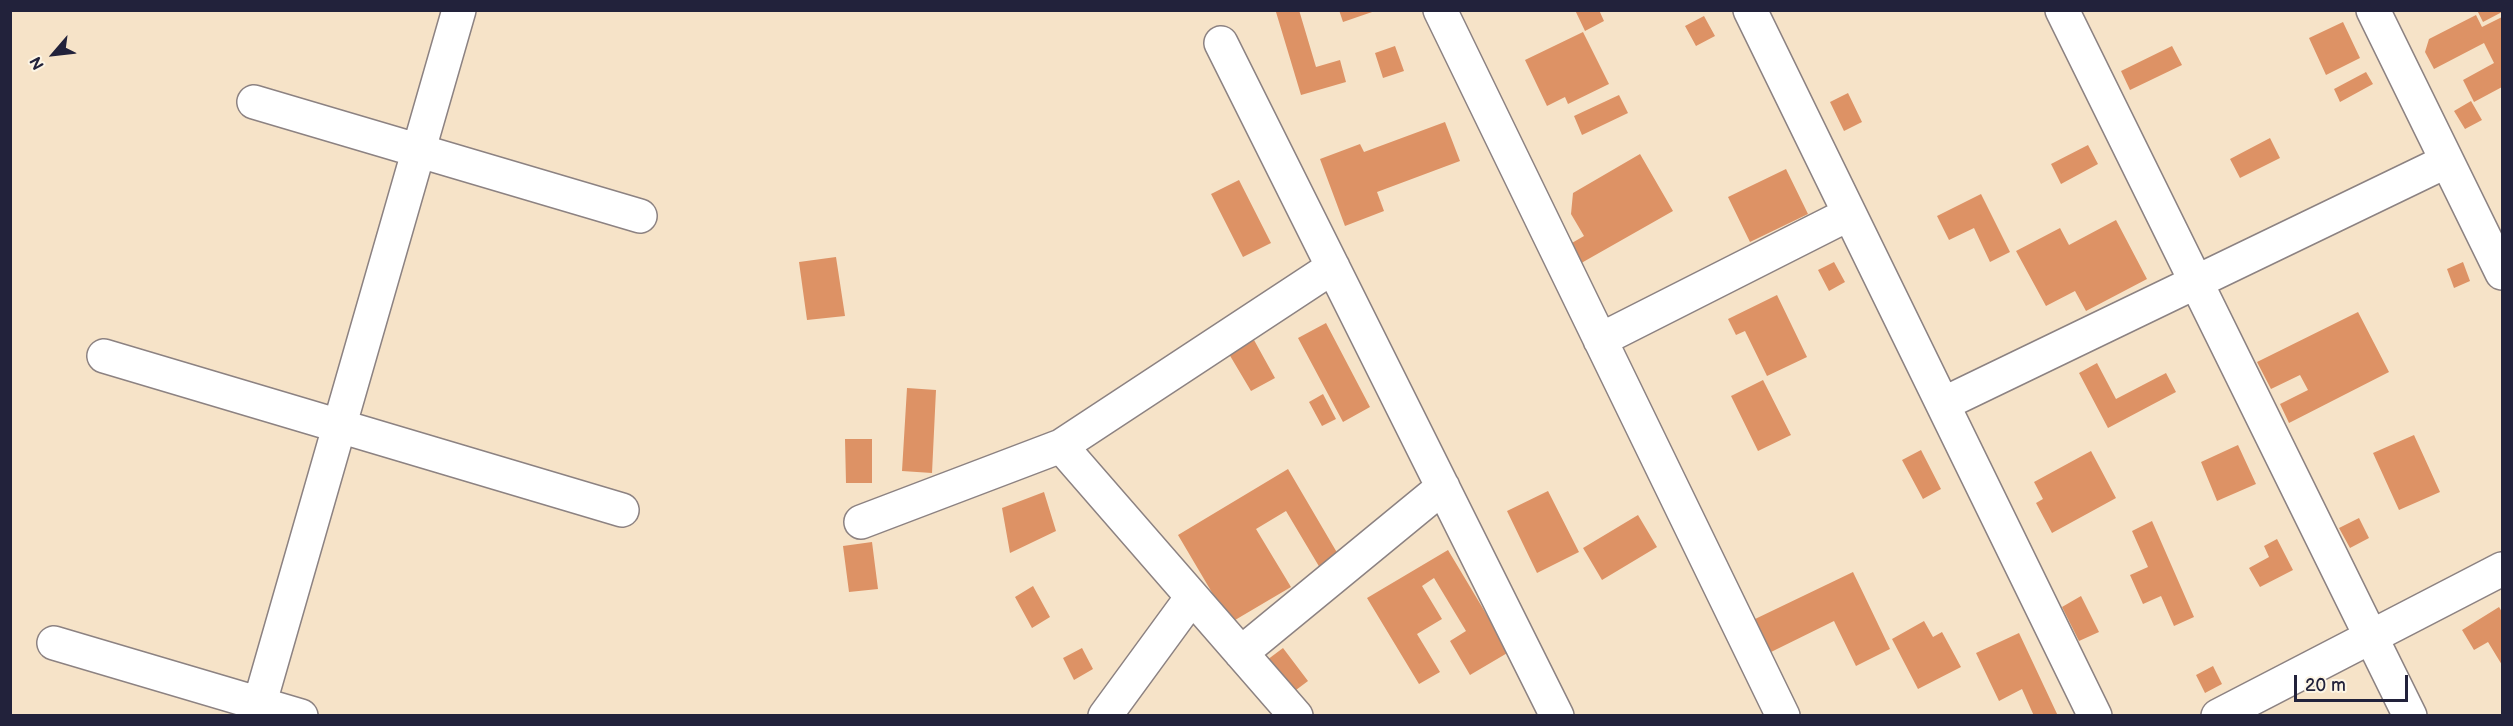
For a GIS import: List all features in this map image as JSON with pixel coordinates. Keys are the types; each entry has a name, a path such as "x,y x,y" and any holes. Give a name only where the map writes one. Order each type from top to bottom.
{"street":[{"path":"258,709 459,10"},
{"path":"1440,10 1783,716"},
{"path":"1750,10 2095,716"},
{"path":"2062,10 2410,716"},
{"path":"2373,10 2502,273"},
{"path":"1221,43 1557,716"},
{"path":"254,102 640,216"},
{"path":"1942,404 2447,161"},
{"path":"1600,340 1849,214"},
{"path":"861,522 1060,446 1333,267"},
{"path":"104,356 622,510"},
{"path":"1060,446 1296,716"},
{"path":"1241,653 1443,487"},
{"path":"2218,716 2502,569"},
{"path":"1105,716 1192,597"},
{"path":"54,643 258,709 301,716"}],"building":[{"path":"1299,10 1316,67 1340,60 1346,82 1301,95 1276,12"},
{"path":"1339,10 1375,10 1375,11 1343,22"},
{"path":"1575,10 1599,10 1604,21 1585,31"},
{"path":"2477,10 2502,10 2502,12 2483,22"},
{"path":"2476,15 2482,27 2502,17 2502,87 2474,102 2463,80 2494,63 2484,43 2434,69 2425,52 2429,39"},
{"path":"1704,16 1715,36 1696,46 1685,26"},
{"path":"2343,22 2360,58 2326,75 2309,38"},
{"path":"1583,32 1609,84 1568,104 1565,97 1547,106 1525,60"},
{"path":"1395,46 1404,71 1383,78 1375,53"},
{"path":"2172,46 2182,65 2130,90 2121,71"},
{"path":"2366,72 2373,84 2340,102 2334,89"},
{"path":"1848,93 1862,122 1844,131 1830,102"},
{"path":"1619,95 1628,113 1582,135 1574,116"},
{"path":"2471,101 2482,120 2465,129 2454,111"},
{"path":"1445,122 1460,161 1377,192 1384,211 1345,226 1320,159 1360,144 1364,152"},
{"path":"2270,138 2280,158 2240,178 2230,159"},
{"path":"2088,145 2098,164 2061,184 2051,164"},
{"path":"1640,154 1673,211 1569,270 1558,251 1584,236 1571,214 1573,193"},
{"path":"1786,169 1808,214 1750,242 1728,197"},
{"path":"1239,180 1271,243 1243,257 1211,194"},
{"path":"1981,194 2010,252 1990,262 1974,228 1949,240 1937,216"},
{"path":"2116,220 2147,279 2086,311 2075,291 2046,306 2016,251 2060,228 2069,245"},
{"path":"836,257 845,316 807,320 799,262"},
{"path":"1834,262 1845,282 1829,291 1818,270"},
{"path":"2463,262 2470,281 2454,288 2447,269"},
{"path":"1777,295 1807,357 1767,376 1745,331 1736,335 1728,319"},
{"path":"2358,312 2389,372 2289,423 2280,404 2308,390 2300,375 2271,389 2257,362"},
{"path":"1326,323 1370,407 1343,422 1298,338"},
{"path":"1254,340 1275,378 1251,391 1229,354"},
{"path":"2097,363 2116,399 2166,373 2176,392 2108,428 2079,373"},
{"path":"1763,380 1791,435 1758,451 1731,396"},
{"path":"907,388 936,390 932,473 902,471"},
{"path":"1323,394 1336,419 1322,426 1309,402"},
{"path":"2414,435 2440,492 2399,510 2373,453"},
{"path":"845,439 872,439 872,483 846,483"},
{"path":"2238,445 2256,484 2217,501 2201,462"},
{"path":"1921,450 1941,489 1923,499 1902,460"},
{"path":"2091,451 2116,498 2052,533 2036,503 2043,499 2034,482"},
{"path":"1288,469 1339,556 1320,568 1286,511 1256,529 1291,587 1230,623 1178,535"},
{"path":"1548,491 1579,552 1537,573 1507,511"},
{"path":"1044,492 1056,531 1010,553 1002,508"},
{"path":"1638,515 1657,547 1602,580 1583,548"},
{"path":"2359,518 2369,538 2350,548 2339,528"},
{"path":"2152,521 2194,617 2174,626 2161,596 2143,604 2130,575 2148,567 2132,531"},
{"path":"2277,539 2293,570 2260,587 2249,568 2269,557 2264,546"},
{"path":"872,542 878,589 849,592 843,546"},
{"path":"1448,550 1509,652 1470,675 1450,641 1466,631 1434,578 1422,586 1442,619 1417,634 1440,672 1419,684 1367,598"},
{"path":"1853,572 1890,649 1856,666 1834,621 1769,653 1753,620"},
{"path":"1033,586 1050,617 1032,628 1015,597"},
{"path":"2081,596 2099,632 2079,641 2062,607"},
{"path":"2499,607 2502,612 2502,665 2488,642 2474,650 2462,630"},
{"path":"1924,621 1933,637 1942,632 1961,667 1918,689 1892,639"},
{"path":"2019,633 2058,716 2034,716 2022,689 1999,701 1976,653"},
{"path":"1082,648 1093,669 1074,680 1063,658"},
{"path":"1283,648 1308,681 1292,693 1267,660"},
{"path":"2213,666 2222,684 2205,693 2196,675"}]}
